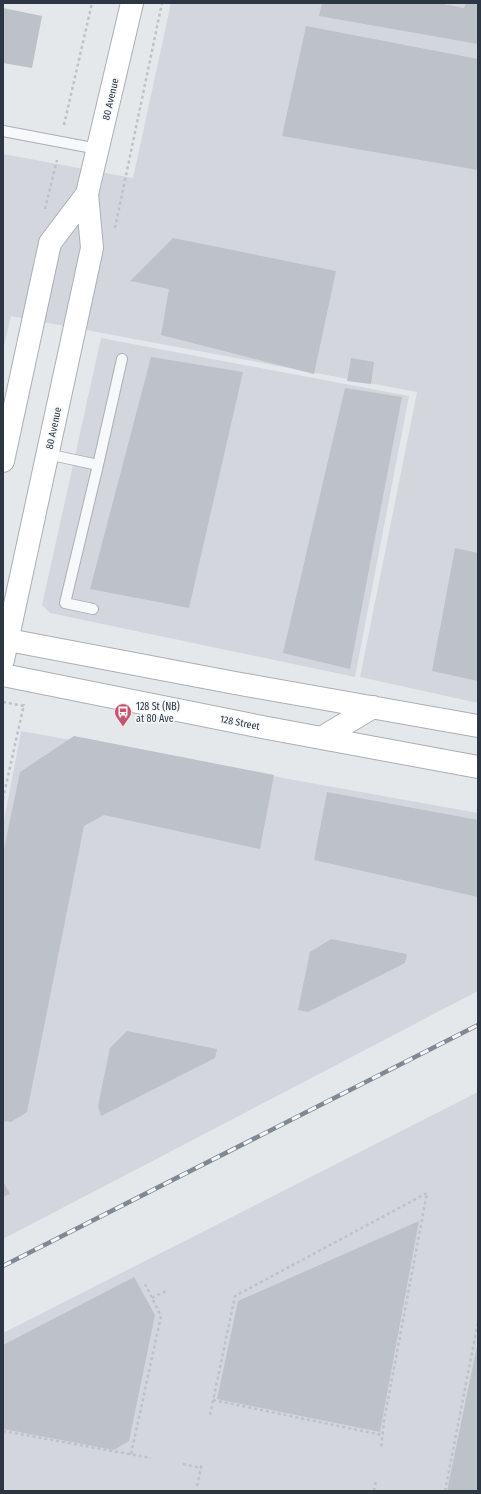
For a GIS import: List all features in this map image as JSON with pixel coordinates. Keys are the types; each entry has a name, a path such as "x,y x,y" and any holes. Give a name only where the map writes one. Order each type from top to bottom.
{"main road":[{"name":"80 Avenue","path":"4,646 48,454 92,248 87,194 132,3"},
{"name":"80 Avenue","path":"3,461 50,243 87,194"},
{"path":"4,646 235,683 478,726"},
{"name":"128 Street","path":"3,675 262,727 323,737 478,767"},
{"path":"323,737 372,707"}],"lane":[{"path":"3,131 98,149"},
{"path":"93,609 65,603 122,359"},
{"path":"48,454 98,465"}],"path":[{"path":"65,124 92,3"},
{"path":"113,236 162,3"},
{"path":"3,702 24,706 3,799"},
{"path":"210,1415 235,1296 426,1193 382,1434 381,1448"},
{"path":"131,1454 161,1316 144,1282"},
{"path":"152,1298 166,1291"},
{"path":"445,1491 478,1322"},
{"path":"213,1400 382,1434"},
{"path":"3,1431 151,1458"},
{"path":"197,1486 202,1463"},
{"path":"183,1464 201,1468"},
{"path":"374,1491 376,1481"}],"shaded area":[{"path":"171,3 478,3 478,703 360,677 417,392 11,316 3,350 3,154 133,178"},
{"path":"101,338 409,396 355,677 50,613 42,605"},
{"path":"21,731 478,813 478,991 3,1239 3,826"},
{"path":"478,1092 478,1491 3,1491 3,1333"}],"building":[{"path":"322,3 438,3 464,8 466,3 478,3 478,44 319,16"},
{"path":"3,8 42,16 32,68 3,63"},
{"path":"306,26 478,59 478,170 282,136"},
{"path":"173,238 336,271 314,374 161,335 169,289 130,281"},
{"path":"151,357 243,372 189,608 90,589"},
{"path":"351,358 374,362 371,384 347,381"},
{"path":"345,388 402,397 350,669 283,653"},
{"path":"455,548 478,553 478,681 432,671"},
{"path":"74,736 274,775 260,849 104,815 84,826 27,1112 11,1122 3,1121 3,854 20,772"},
{"path":"327,792 478,820 478,897 314,860"},
{"path":"331,939 407,954 405,963 308,1012 298,1010 310,952"},
{"path":"127,1031 217,1049 215,1058 101,1116 98,1106 110,1048"},
{"path":"3,1181 10,1194 3,1197"},
{"path":"419,1221 380,1432 217,1399 238,1301"},
{"path":"134,1277 155,1315 129,1441 114,1450 3,1429 3,1345"},
{"path":"477,1346 478,1491 447,1491"}],"railway":[{"path":"3,1266 478,1025"}],"place":[{"name":"128 St (NB) at 80 Ave","path":"123,727"}]}
